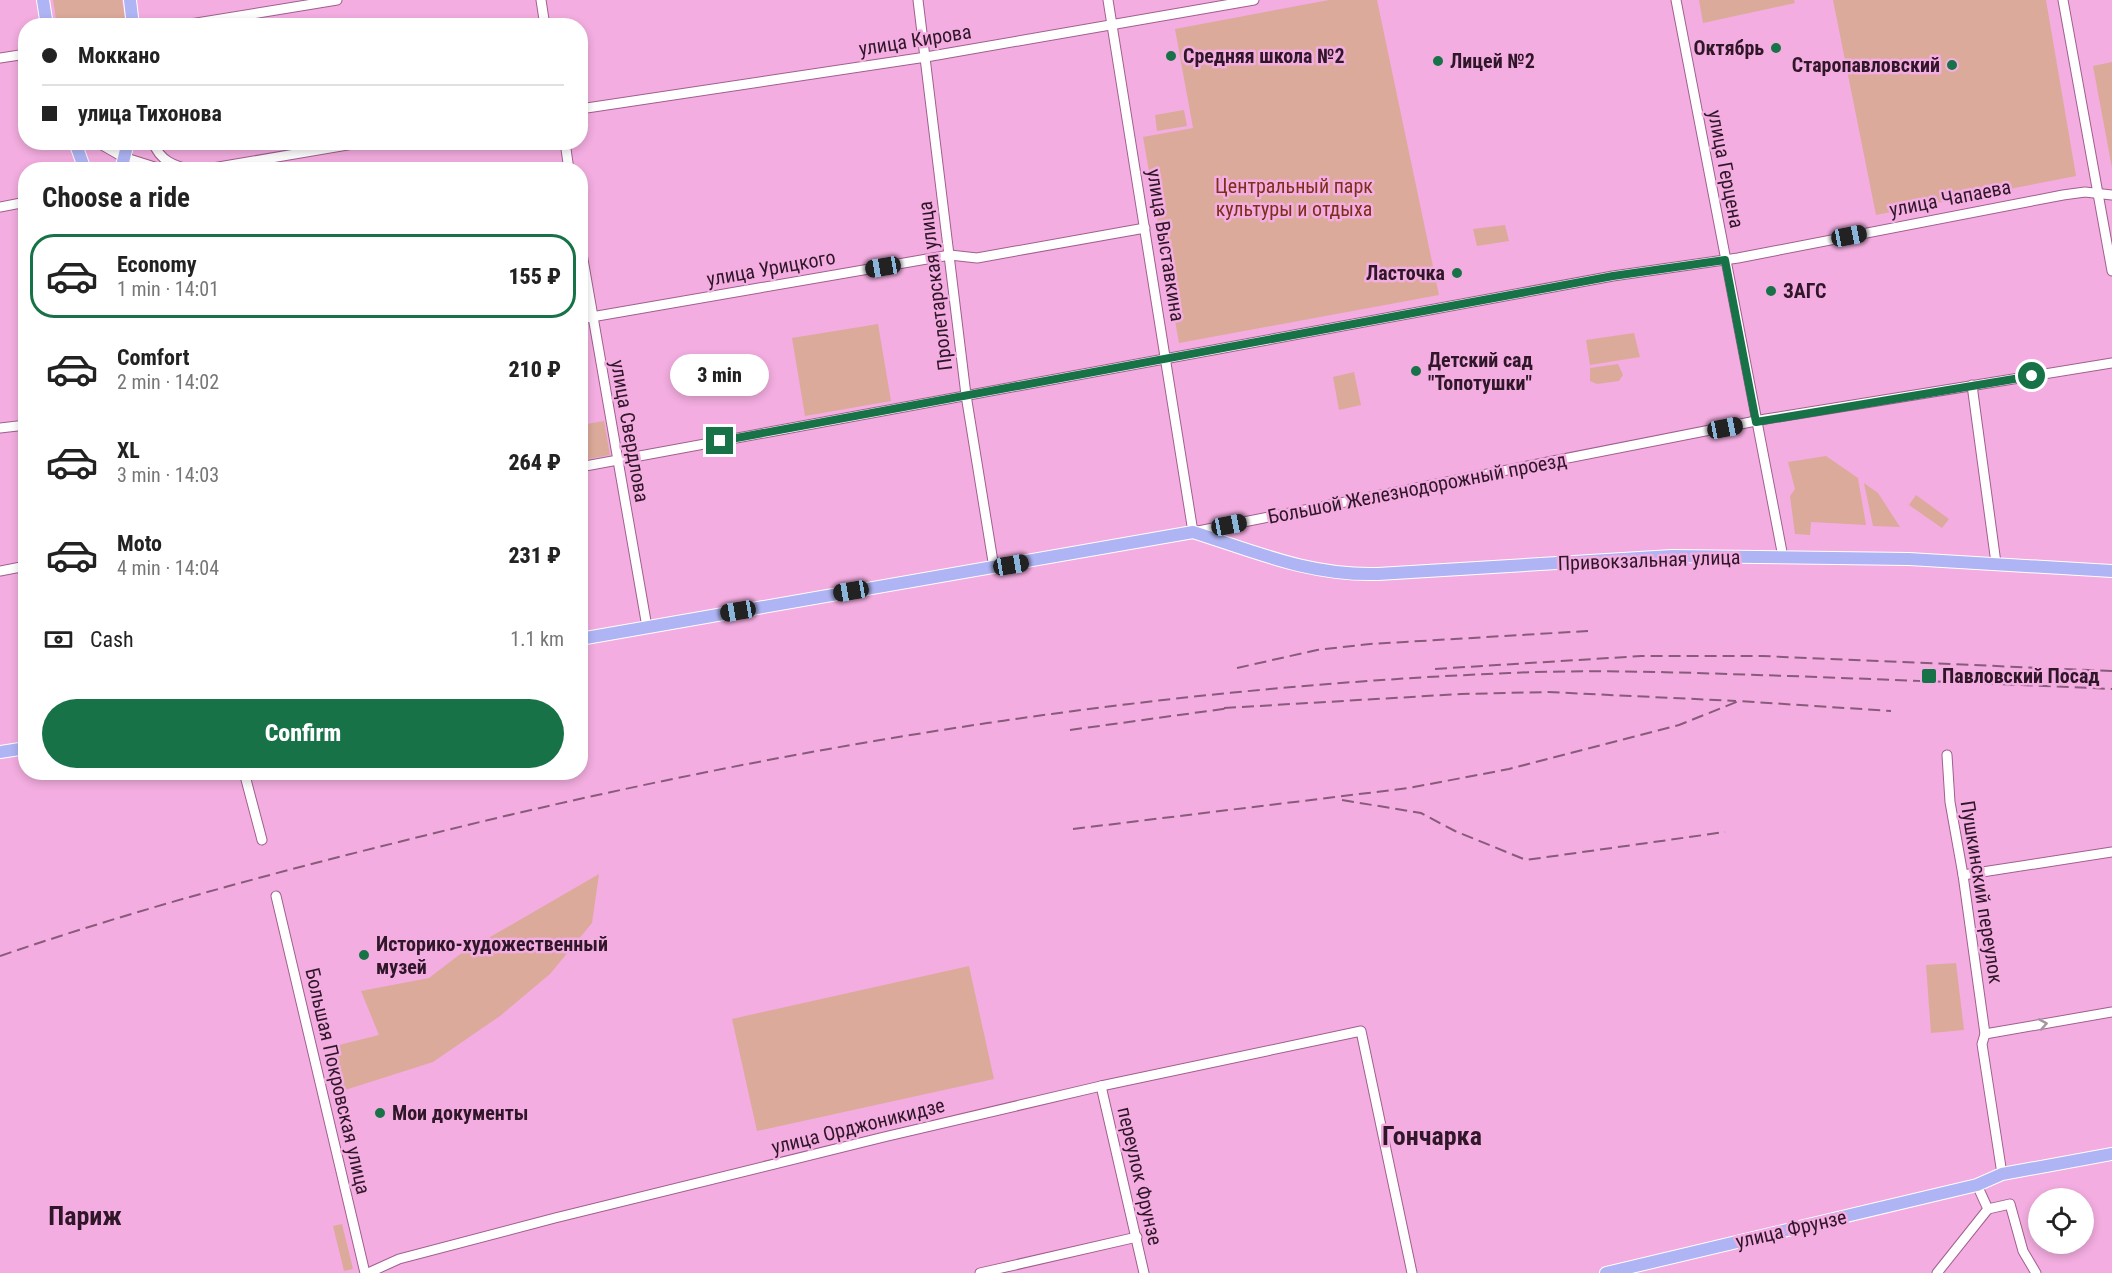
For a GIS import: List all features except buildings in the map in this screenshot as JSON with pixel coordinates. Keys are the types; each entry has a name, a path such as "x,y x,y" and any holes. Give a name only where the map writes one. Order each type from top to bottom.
{"main road":[{"path":"43,0 46,18"},
{"path":"130,0 132,18"},
{"name":"Привокзальная улица","path":"1193,532 1282,562 1339,574 1378,574 1672,556 1996,562 2112,571"},
{"name":"Большой Железнодорожный проезд","path":"588,638 1193,532"},
{"path":"0,752 18,749"},
{"name":"улица Фрунзе","path":"1606,1273 1977,1185 2002,1174 2112,1154"}],"street":[{"path":"227,18 337,0"},
{"path":"541,0 544,18"},
{"name":"Пролетарская улица","path":"918,0 966,395 994,568"},
{"name":"улица Выставкина","path":"1108,0 1193,532"},
{"name":"улица Кирова","path":"588,108 926,57 1254,0"},
{"name":"улица Герцена","path":"1676,0 1783,557"},
{"path":"2063,0 2112,271"},
{"path":"0,58 18,55"},
{"path":"107,150 121,162"},
{"path":"156,150 166,162"},
{"path":"248,162 318,150"},
{"name":"улица Чапаева","path":"588,465 1613,276 1725,260 2063,195 2098,193 2112,195"},
{"path":"0,207 18,204"},
{"name":"улица Урицкого","path":"588,318 950,255 977,258 1145,228"},
{"name":"улица Свердлова","path":"588,292 647,627"},
{"name":"Большой Железнодорожный проезд","path":"1193,532 1756,422 2112,363"},
{"path":"1972,385 1996,562"},
{"path":"0,428 18,425"},
{"path":"0,571 18,568"},
{"name":"Пушкинский переулок","path":"1947,755 1950,802 1963,875 1985,1034 1982,1044 2002,1174"},
{"path":"246,780 262,840"},
{"path":"1963,875 2112,852"},
{"name":"Большая Покровская улица","path":"276,896 367,1273"},
{"path":"1985,1034 2112,1012"},
{"name":"улица Орджоникидзе","path":"367,1273 399,1259 555,1218 1101,1086 1361,1031 1412,1273"},
{"name":"переулок Фрунзе","path":"1101,1086 1144,1273"},
{"path":"1977,1185 1988,1209"},
{"path":"1937,1273 1988,1209 2010,1204 2023,1251 2036,1273"},
{"path":"980,1273 1137,1237"}],"green space":[{"path":"53,0 122,0 125,18 56,18"},
{"name":"Центральный парк культуры и отдыха","path":"1329,0 1377,0 1439,295 1179,343 1143,137 1193,128 1175,29"},
{"path":"1699,0 1794,0 1795,3 1703,23"},
{"name":"Старопавловский","path":"1833,0 2046,0 2076,176 1876,215"},
{"path":"2112,62 2112,168 2093,66"},
{"path":"1184,110 1187,126 1157,131 1155,115"},
{"path":"1505,225 1509,241 1477,246 1473,229"},
{"path":"878,324 891,401 805,416 792,338"},
{"path":"1634,333 1640,357 1590,365 1586,340"},
{"path":"1618,364 1623,375 1619,381 1597,384 1590,381 1590,368"},
{"path":"1354,372 1361,405 1339,410 1333,377"},
{"path":"604,421 610,455 588,459 588,424"},
{"path":"1826,456 1858,478 1866,525 1811,522 1810,535 1795,534 1790,496 1795,489 1788,462"},
{"path":"1864,483 1878,493 1900,527 1873,526"},
{"path":"1916,495 1949,519 1942,528 1909,505"},
{"path":"599,874 592,923 550,974 500,1016 433,1062 342,1091 331,1047 379,1035 361,991 429,978 459,955"},
{"path":"1956,963 1964,1030 1931,1033 1926,965"},
{"path":"969,966 994,1079 757,1131 732,1019"},
{"path":"342,1224 353,1269 344,1271 333,1226"}],"railway":[{"path":"1237,668 1317,650 1370,644 1588,631"},
{"path":"1435,669 1641,656 1762,656 2112,671"},
{"path":"0,956 108,921 270,875 567,802 700,773 834,748 1103,707 1238,692 1373,681 1544,672 1719,674 2112,689"},
{"path":"1224,708 1461,694 1548,692 1736,701"},
{"path":"1073,829 1409,788 1509,769 1679,725 1739,701 1891,711"},
{"path":"1070,730 1230,708"},
{"path":"1342,800 1421,813 1455,831 1526,860 1725,832"}],"place":[{"name":"Октябрь","path":"1776,48"},
{"name":"Средняя школа №2","path":"1171,56"},
{"name":"Лицей №2","path":"1438,61"},
{"name":"Старопавловский","path":"1952,65"},
{"name":"Ласточка","path":"1457,273"},
{"name":"ЗАГС","path":"1771,291"},
{"name":"Детский сад \"Топотушки\"","path":"1416,371"},
{"name":"Павловский Посад","path":"1929,676"},
{"name":"Историко-художественный музей","path":"364,955"},
{"name":"Мои документы","path":"380,1113"}],"district":[{"name":"Гончарка","path":"1432,1136"},
{"name":"Париж","path":"85,1216"}],"route":[{"path":"720,441 1116,366 1359,324 1613,276 1725,260 1756,422 2032,376"}]}
